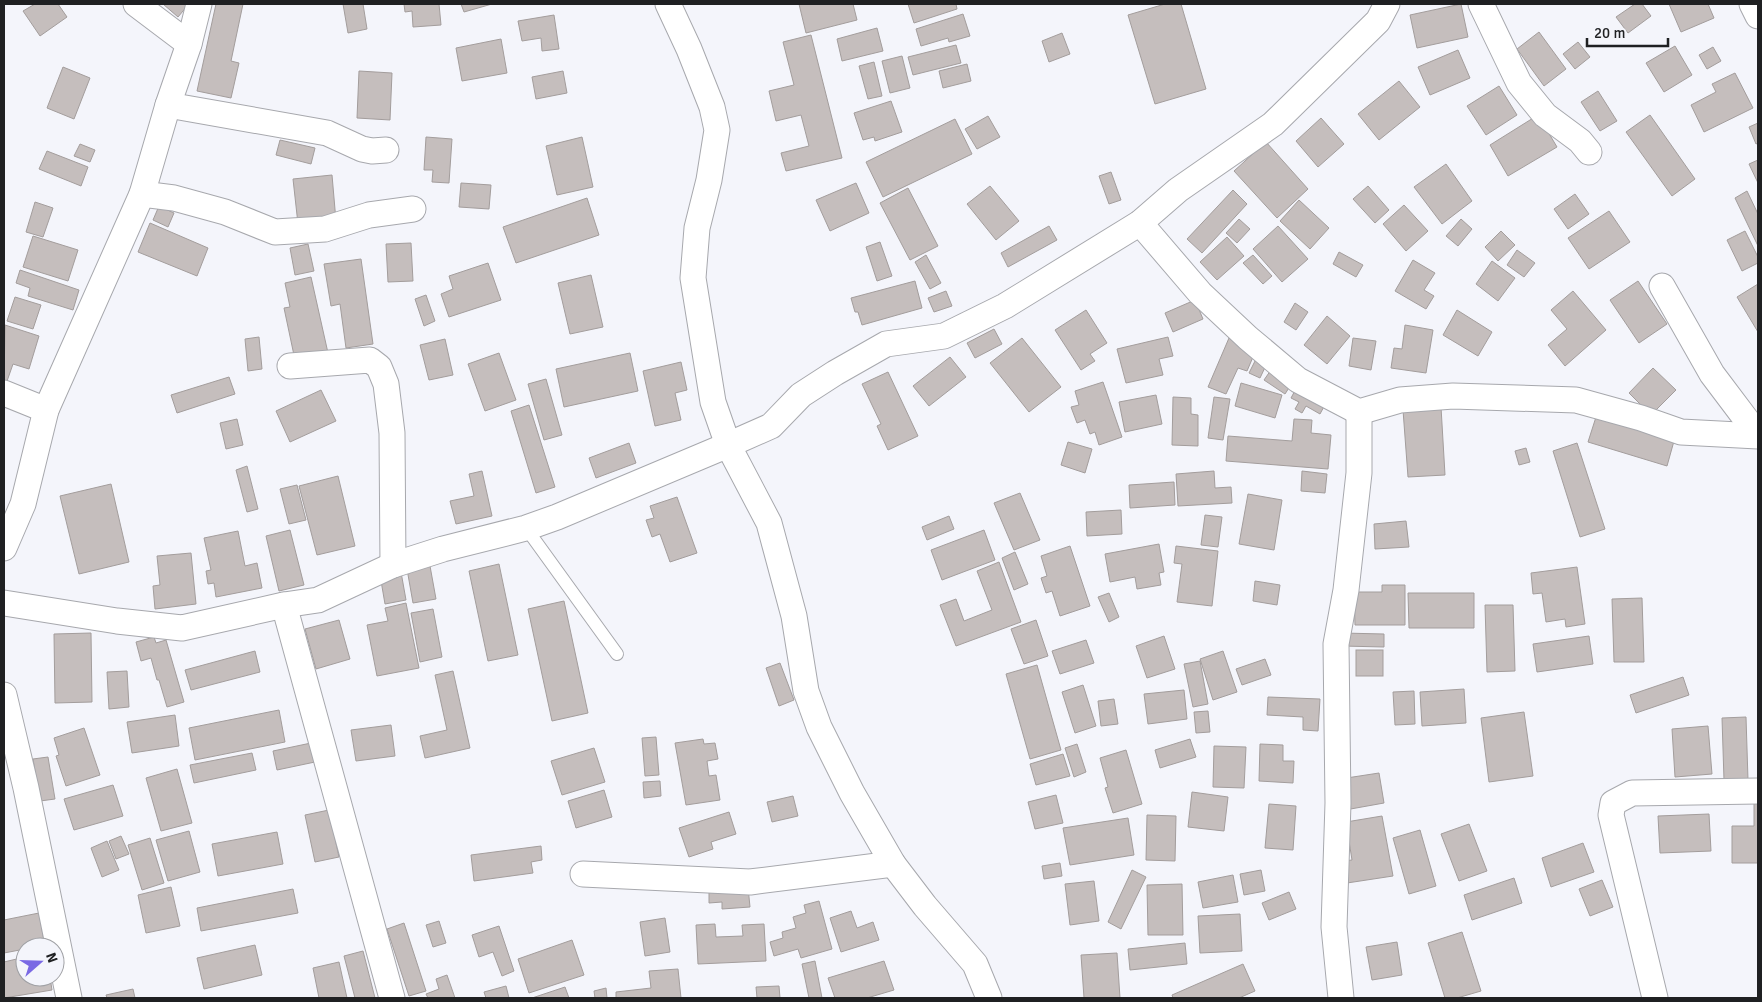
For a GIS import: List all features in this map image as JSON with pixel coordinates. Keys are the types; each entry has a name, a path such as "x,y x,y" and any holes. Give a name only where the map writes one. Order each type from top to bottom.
{"street":[{"path":"136,4 190,44"},
{"path":"4,548 23,504 46,410 142,194 168,105 190,44 199,4"},
{"path":"668,4 709,99 717,130 709,180 697,228 693,278 713,402 728,445 770,523 794,616 806,692 819,727 852,792 893,864 925,906 975,964 989,998"},
{"path":"4,603 182,628 284,605 318,600 392,565 443,549 526,528 728,445 771,426 801,395 834,373 886,344 944,336 1005,306 1140,223 1178,190 1273,124 1378,21 1387,4"},
{"path":"1481,4 1519,83 1545,115 1580,141 1589,152"},
{"path":"1752,4 1758,16"},
{"path":"168,105 327,133 362,149 372,151 386,150"},
{"path":"142,194 183,200 225,212 275,232 325,230 369,215 413,209"},
{"path":"1140,223 1200,292 1255,344 1298,380 1360,412 1400,400 1452,396 1576,400 1641,418 1681,432 1758,436"},
{"path":"1662,286 1712,374 1758,436"},
{"path":"290,366 370,360 379,367 386,384 392,433 392,565"},
{"path":"4,393 46,410"},
{"path":"1341,998 1334,927 1338,803 1336,644 1346,590 1359,472 1360,412"},
{"path":"284,605 392,998"},
{"path":"4,695 26,788 69,998"},
{"path":"1655,998 1611,815 1613,803 1632,793 1758,792"},
{"path":"583,874 750,882 893,864"}],"lane":[{"path":"526,528 616,654"}],"building":[{"path":"35,4 58,4 67,17 40,36 23,11"},
{"path":"163,4 186,4 188,5 178,17"},
{"path":"216,4 243,4 231,61 239,63 231,98 197,91"},
{"path":"343,4 363,4 367,29 348,33"},
{"path":"404,4 439,4 441,25 413,27 412,11 405,12"},
{"path":"461,4 492,4 464,12"},
{"path":"799,4 853,4 857,20 806,33"},
{"path":"908,4 956,4 957,9 914,23"},
{"path":"1165,4 1181,4 1206,89 1155,104 1128,15"},
{"path":"1461,4 1468,37 1417,48 1410,15"},
{"path":"1635,4 1642,4 1651,16 1628,33 1616,17"},
{"path":"1669,4 1708,4 1714,18 1681,32"},
{"path":"963,14 970,36 949,42 948,38 921,46 916,29"},
{"path":"554,15 559,49 542,51 541,38 522,41 518,21"},
{"path":"877,28 883,51 842,61 837,39"},
{"path":"1539,32 1566,69 1544,86 1517,49"},
{"path":"1062,33 1070,54 1049,62 1042,41"},
{"path":"811,35 842,158 786,171 781,153 809,146 801,115 776,121 769,91 794,85 783,42"},
{"path":"501,39 507,73 462,81 456,48"},
{"path":"1578,42 1590,57 1575,69 1563,54"},
{"path":"956,45 961,63 913,75 908,57"},
{"path":"1675,46 1692,75 1664,92 1646,63"},
{"path":"1713,47 1721,61 1707,69 1699,55"},
{"path":"1458,50 1470,78 1430,95 1418,67"},
{"path":"902,56 910,88 890,93 882,61"},
{"path":"874,62 882,96 868,99 859,66"},
{"path":"967,64 971,81 943,88 939,71"},
{"path":"63,67 90,78 74,119 47,108"},
{"path":"359,71 392,73 390,120 357,118"},
{"path":"563,71 567,93 536,99 532,77"},
{"path":"1735,73 1753,108 1704,132 1691,105 1716,92 1712,84"},
{"path":"1399,81 1420,107 1379,140 1358,114"},
{"path":"1499,86 1517,115 1486,135 1467,106"},
{"path":"1598,91 1617,121 1600,131 1581,102"},
{"path":"891,101 902,132 875,141 874,137 863,140 854,113"},
{"path":"1538,115 1557,147 1508,176 1490,145"},
{"path":"1650,115 1695,179 1672,196 1626,132"},
{"path":"988,116 1000,137 977,149 965,129"},
{"path":"1321,118 1344,144 1318,167 1296,141"},
{"path":"955,119 972,154 883,197 866,162"},
{"path":"1758,123 1758,143 1756,144 1749,127"},
{"path":"426,137 452,139 449,183 432,182 433,170 424,170"},
{"path":"582,137 593,187 557,195 546,146"},
{"path":"280,140 315,148 311,164 276,155"},
{"path":"1266,142 1308,189 1277,218 1234,171"},
{"path":"80,144 95,150 90,162 74,156"},
{"path":"47,151 88,167 81,186 39,169"},
{"path":"1758,160 1758,183 1749,164"},
{"path":"1446,164 1472,201 1442,224 1414,187"},
{"path":"1111,172 1121,200 1109,204 1099,176"},
{"path":"332,175 336,221 298,224 293,179"},
{"path":"461,183 491,185 489,209 459,207"},
{"path":"856,183 869,213 830,231 816,200"},
{"path":"990,186 1019,221 996,240 967,204"},
{"path":"1368,186 1389,210 1375,223 1353,199"},
{"path":"908,188 938,246 910,260 880,203"},
{"path":"1233,190 1247,204 1202,253 1187,239"},
{"path":"1747,191 1758,214 1758,246 1735,198"},
{"path":"1575,194 1589,214 1568,229 1554,209"},
{"path":"587,198 599,235 516,263 503,227"},
{"path":"1299,200 1329,228 1310,249 1280,221"},
{"path":"35,202 53,208 43,237 26,232"},
{"path":"1404,205 1428,231 1406,251 1383,224"},
{"path":"159,206 174,213 168,227 153,220"},
{"path":"1609,211 1630,242 1589,269 1568,238"},
{"path":"1239,219 1250,229 1237,243 1226,233"},
{"path":"1461,219 1472,229 1458,246 1446,236"},
{"path":"150,223 208,248 197,276 138,252"},
{"path":"1049,226 1057,240 1008,267 1001,253"},
{"path":"1278,226 1308,259 1282,282 1253,249"},
{"path":"1501,231 1515,245 1498,261 1485,247"},
{"path":"1745,231 1758,257 1758,263 1742,271 1727,240"},
{"path":"33,236 78,250 68,281 23,267"},
{"path":"1227,237 1244,256 1217,280 1200,262"},
{"path":"880,242 892,276 877,281 866,247"},
{"path":"411,243 413,281 388,282 386,244"},
{"path":"308,244 314,271 295,275 290,248"},
{"path":"1517,250 1535,263 1524,277 1507,265"},
{"path":"1339,252 1363,265 1356,277 1333,264"},
{"path":"926,255 941,283 930,289 915,262"},
{"path":"1253,255 1272,276 1263,284 1243,263"},
{"path":"361,259 373,344 346,348 340,304 331,306 324,264"},
{"path":"1413,260 1435,273 1424,290 1434,296 1426,309 1395,291"},
{"path":"1492,261 1515,278 1498,301 1476,284"},
{"path":"488,263 501,300 449,317 441,294 453,289 449,276"},
{"path":"20,270 79,290 73,310 28,296 30,288 16,283"},
{"path":"591,275 603,327 570,334 558,283"},
{"path":"311,277 328,353 295,360 284,308 290,307 285,283"},
{"path":"915,281 922,308 862,325 858,312 855,312 851,298"},
{"path":"1638,281 1667,324 1639,343 1610,300"},
{"path":"1758,284 1758,332 1737,297"},
{"path":"946,291 952,306 934,312 928,298"},
{"path":"1573,291 1606,330 1565,366 1548,345 1567,329 1551,310"},
{"path":"426,295 435,321 424,326 415,299"},
{"path":"15,297 41,305 33,329 7,321"},
{"path":"1195,300 1203,319 1173,332 1165,313"},
{"path":"1295,303 1308,312 1296,330 1284,322"},
{"path":"1086,310 1107,343 1090,354 1095,361 1081,370 1055,330"},
{"path":"1457,310 1492,332 1478,356 1443,335"},
{"path":"1327,316 1350,336 1327,364 1304,345"},
{"path":"5,325 39,336 29,369 13,364 6,384 4,384"},
{"path":"1405,325 1433,330 1426,373 1391,368 1394,348 1402,349"},
{"path":"994,329 1002,344 975,358 967,343"},
{"path":"259,337 262,369 248,371 245,339"},
{"path":"1168,337 1173,356 1159,359 1163,375 1126,383 1117,349"},
{"path":"1022,338 1061,387 1029,412 990,363"},
{"path":"1229,338 1256,350 1247,371 1238,368 1226,394 1208,387"},
{"path":"1353,338 1376,341 1371,370 1349,366"},
{"path":"445,339 453,375 429,380 420,345"},
{"path":"499,353 516,400 485,411 468,364"},
{"path":"630,353 638,391 564,407 556,369"},
{"path":"950,357 966,377 929,406 913,386"},
{"path":"1257,357 1268,361 1260,378 1249,373"},
{"path":"681,362 687,390 675,393 681,420 655,426 643,371"},
{"path":"1273,367 1294,380 1285,394 1264,380"},
{"path":"1653,368 1676,390 1651,415 1629,393"},
{"path":"888,372 918,436 888,450 877,426 881,424 862,384"},
{"path":"229,377 235,394 177,413 171,395"},
{"path":"546,379 562,435 544,440 528,384"},
{"path":"1103,382 1122,437 1099,445 1095,432 1090,434 1085,420 1077,423 1071,407 1079,405 1075,391"},
{"path":"1241,383 1282,395 1275,418 1235,406"},
{"path":"1298,385 1327,401 1320,414 1306,406 1302,413 1295,409 1299,402 1291,398"},
{"path":"321,390 336,421 290,442 276,411"},
{"path":"1156,395 1162,424 1125,432 1119,402"},
{"path":"1173,397 1191,398 1191,414 1198,415 1198,446 1172,445"},
{"path":"1214,397 1230,399 1223,440 1208,438"},
{"path":"529,405 555,487 536,493 511,411"},
{"path":"1441,407 1445,475 1408,477 1403,410"},
{"path":"1596,417 1674,441 1667,466 1588,442"},
{"path":"237,419 243,445 226,449 220,423"},
{"path":"1294,419 1312,420 1311,433 1331,435 1328,469 1226,461 1228,436 1292,441"},
{"path":"1068,442 1092,449 1085,473 1061,465"},
{"path":"629,443 636,463 596,478 589,458"},
{"path":"1577,443 1605,529 1580,537 1553,451"},
{"path":"1526,448 1530,462 1519,465 1515,451"},
{"path":"247,466 258,509 247,512 236,470"},
{"path":"482,471 492,516 456,524 450,501 474,496 469,474"},
{"path":"1214,471 1215,488 1231,487 1232,503 1178,506 1176,474"},
{"path":"1302,471 1327,474 1325,493 1301,491"},
{"path":"338,476 355,546 317,555 299,486"},
{"path":"1174,482 1175,505 1130,508 1129,485"},
{"path":"111,484 129,562 79,574 60,496"},
{"path":"297,485 306,520 289,524 280,489"},
{"path":"1020,493 1040,540 1014,550 994,503"},
{"path":"1248,494 1282,500 1274,550 1239,544"},
{"path":"677,497 697,553 670,562 660,534 652,537 646,520 654,518 650,506"},
{"path":"1121,510 1122,534 1087,536 1086,512"},
{"path":"1205,515 1222,517 1218,547 1201,545"},
{"path":"949,516 954,529 927,540 922,527"},
{"path":"1406,521 1409,547 1375,549 1374,524"},
{"path":"290,530 304,585 279,591 266,536"},
{"path":"984,530 995,560 942,580 931,550"},
{"path":"238,531 245,566 257,563 262,588 216,597 214,583 208,584 206,571 211,570 204,538"},
{"path":"1159,544 1164,572 1159,573 1161,585 1137,589 1135,577 1110,582 1105,554"},
{"path":"1070,546 1090,606 1060,616 1052,591 1046,593 1041,578 1047,576 1041,556"},
{"path":"1176,546 1218,551 1212,606 1177,602 1182,564 1174,563"},
{"path":"1015,552 1028,584 1014,590 1002,558"},
{"path":"191,553 196,604 155,609 153,586 160,585 157,556"},
{"path":"999,562 1021,622 956,646 940,605 956,599 964,621 992,610 977,571"},
{"path":"499,564 518,655 488,661 469,571"},
{"path":"430,566 436,599 413,603 407,569"},
{"path":"1577,567 1585,624 1566,627 1565,619 1546,622 1542,593 1533,594 1531,573"},
{"path":"401,572 406,600 385,604 380,575"},
{"path":"1255,581 1280,585 1277,605 1253,601"},
{"path":"1382,585 1405,585 1405,625 1355,625 1354,592 1382,592"},
{"path":"1109,593 1119,617 1109,622 1098,597"},
{"path":"1408,593 1474,593 1474,628 1409,628"},
{"path":"1642,598 1644,662 1614,662 1612,599"},
{"path":"564,601 588,713 552,721 528,609"},
{"path":"406,603 419,668 377,676 367,625 388,621 385,608"},
{"path":"1485,605 1513,605 1515,671 1487,672"},
{"path":"433,609 442,657 420,662 411,613"},
{"path":"339,620 350,659 316,669 305,629"},
{"path":"1036,620 1048,656 1024,664 1011,629"},
{"path":"91,633 92,702 55,703 54,634"},
{"path":"1342,633 1384,634 1384,647 1342,646"},
{"path":"1164,636 1175,669 1147,678 1136,646"},
{"path":"1589,636 1593,664 1537,672 1533,644"},
{"path":"154,637 156,643 166,640 184,702 167,707 151,658 141,661 136,642"},
{"path":"1086,640 1094,663 1060,674 1052,651"},
{"path":"1356,650 1383,650 1383,676 1356,676"},
{"path":"255,651 260,672 191,690 185,670"},
{"path":"1223,651 1237,692 1213,700 1200,659"},
{"path":"1265,659 1271,675 1242,685 1236,669"},
{"path":"1200,661 1208,704 1193,707 1184,664"},
{"path":"780,663 794,700 779,706 766,668"},
{"path":"1037,665 1061,750 1030,759 1006,674"},
{"path":"127,671 129,707 109,709 107,672"},
{"path":"453,671 470,748 425,758 420,736 447,730 435,675"},
{"path":"1683,677 1689,695 1636,713 1630,695"},
{"path":"1083,685 1096,726 1075,733 1062,692"},
{"path":"1464,689 1466,723 1422,726 1420,692"},
{"path":"1184,690 1187,719 1148,724 1144,694"},
{"path":"1414,691 1415,724 1395,725 1393,692"},
{"path":"1268,697 1320,699 1318,731 1303,730 1303,717 1267,715"},
{"path":"1114,699 1118,724 1101,726 1098,701"},
{"path":"279,710 285,742 195,760 189,728"},
{"path":"1208,711 1210,732 1196,733 1194,712"},
{"path":"1524,712 1533,776 1489,782 1481,718"},
{"path":"175,715 179,746 132,753 127,722"},
{"path":"1746,717 1748,780 1724,780 1722,718"},
{"path":"391,725 395,756 356,761 351,730"},
{"path":"1708,726 1712,774 1675,777 1672,729"},
{"path":"84,728 100,775 66,786 56,756 59,755 54,738"},
{"path":"656,737 659,775 645,776 642,738"},
{"path":"703,739 704,744 715,743 718,759 707,761 709,776 716,775 720,800 686,805 675,743"},
{"path":"1190,739 1196,757 1160,768 1155,750"},
{"path":"311,743 315,762 277,770 273,751"},
{"path":"1077,744 1086,772 1074,777 1065,748"},
{"path":"1260,744 1283,745 1283,761 1294,761 1293,783 1259,781"},
{"path":"1214,746 1246,747 1244,788 1213,787"},
{"path":"594,748 605,782 562,795 551,761"},
{"path":"1126,750 1142,804 1113,813 1105,788 1108,787 1100,758"},
{"path":"252,753 256,770 194,783 190,765"},
{"path":"1063,754 1070,776 1036,785 1030,764"},
{"path":"48,757 55,799 40,801 33,759"},
{"path":"177,769 192,823 161,831 146,778"},
{"path":"1379,773 1384,803 1345,810 1340,779"},
{"path":"660,781 661,796 644,798 643,782"},
{"path":"113,785 123,816 74,830 64,799"},
{"path":"604,790 612,817 576,828 568,801"},
{"path":"1192,792 1228,797 1224,831 1188,827"},
{"path":"1056,795 1063,823 1035,829 1028,802"},
{"path":"793,796 798,816 772,822 767,802"},
{"path":"1754,801 1758,801 1758,863 1732,863 1732,826 1754,826"},
{"path":"1269,804 1296,806 1293,850 1265,848"},
{"path":"329,810 339,857 315,862 305,815"},
{"path":"729,812 736,834 711,842 713,849 689,857 679,828"},
{"path":"1709,814 1711,851 1660,853 1658,816"},
{"path":"1147,815 1176,816 1175,861 1146,860"},
{"path":"1382,816 1393,876 1347,883 1343,861 1352,860 1346,822"},
{"path":"1128,818 1134,855 1070,865 1063,828"},
{"path":"1469,824 1487,871 1459,881 1441,834"},
{"path":"1420,830 1436,886 1409,894 1393,838"},
{"path":"189,831 200,872 168,881 156,840"},
{"path":"277,832 283,864 218,876 212,844"},
{"path":"121,836 129,854 116,859 109,841"},
{"path":"150,838 164,883 142,890 128,845"},
{"path":"107,841 119,870 102,877 91,848"},
{"path":"1583,843 1594,872 1551,887 1542,858"},
{"path":"541,846 542,860 531,862 533,873 474,881 471,855"},
{"path":"1060,863 1062,876 1044,879 1042,866"},
{"path":"1132,870 1146,877 1121,929 1108,922"},
{"path":"1261,870 1265,891 1244,895 1240,874"},
{"path":"1233,875 1238,902 1203,908 1198,882"},
{"path":"1514,878 1522,903 1472,920 1464,895"},
{"path":"1602,880 1613,907 1590,916 1579,889"},
{"path":"1094,881 1099,921 1070,925 1065,884"},
{"path":"1182,884 1183,935 1148,935 1147,885"},
{"path":"171,887 180,926 146,933 138,895"},
{"path":"748,887 750,907 722,909 722,902 709,903 709,889"},
{"path":"293,889 298,913 201,931 197,908"},
{"path":"1289,892 1296,909 1269,920 1262,903"},
{"path":"819,901 832,949 801,958 798,949 774,956 770,942 783,938 782,932 796,928 793,917 806,913 804,905"},
{"path":"851,911 857,928 873,922 879,940 841,952 830,918"},
{"path":"39,913 43,937 15,937 15,951 4,953 4,920"},
{"path":"1240,914 1242,951 1200,953 1198,916"},
{"path":"665,918 670,952 645,956 640,922"},
{"path":"439,921 446,943 433,947 426,925"},
{"path":"404,923 426,991 409,996 387,929"},
{"path":"715,924 716,937 743,936 742,925 764,924 766,961 698,964 696,925"},
{"path":"499,926 514,971 502,976 493,952 479,957 472,935"},
{"path":"1462,932 1481,991 1457,998 1445,998 1428,943"},
{"path":"572,940 584,975 529,993 518,959"},
{"path":"1397,942 1402,975 1372,980 1366,947"},
{"path":"1185,943 1187,964 1130,970 1128,949"},
{"path":"255,945 262,975 204,989 197,958"},
{"path":"363,951 375,998 355,998 344,956"},
{"path":"1117,953 1120,998 1084,998 1081,955"},
{"path":"15,959 15,987 52,987 52,990 4,998 4,962"},
{"path":"815,961 822,998 809,998 802,964"},
{"path":"884,961 894,990 867,998 835,998 828,978"},
{"path":"339,962 347,998 319,998 313,968"},
{"path":"1243,964 1255,991 1239,998 1173,998 1172,995"},
{"path":"678,969 681,998 616,998 616,992 651,988 649,971"},
{"path":"447,975 455,998 428,998 426,994 439,989 436,979"},
{"path":"506,986 509,998 486,998 484,992"},
{"path":"779,986 780,998 757,998 756,987"},
{"path":"565,987 569,998 532,998"},
{"path":"606,988 607,998 595,998 594,991"},
{"path":"133,989 135,998 107,998 106,995"}]}
